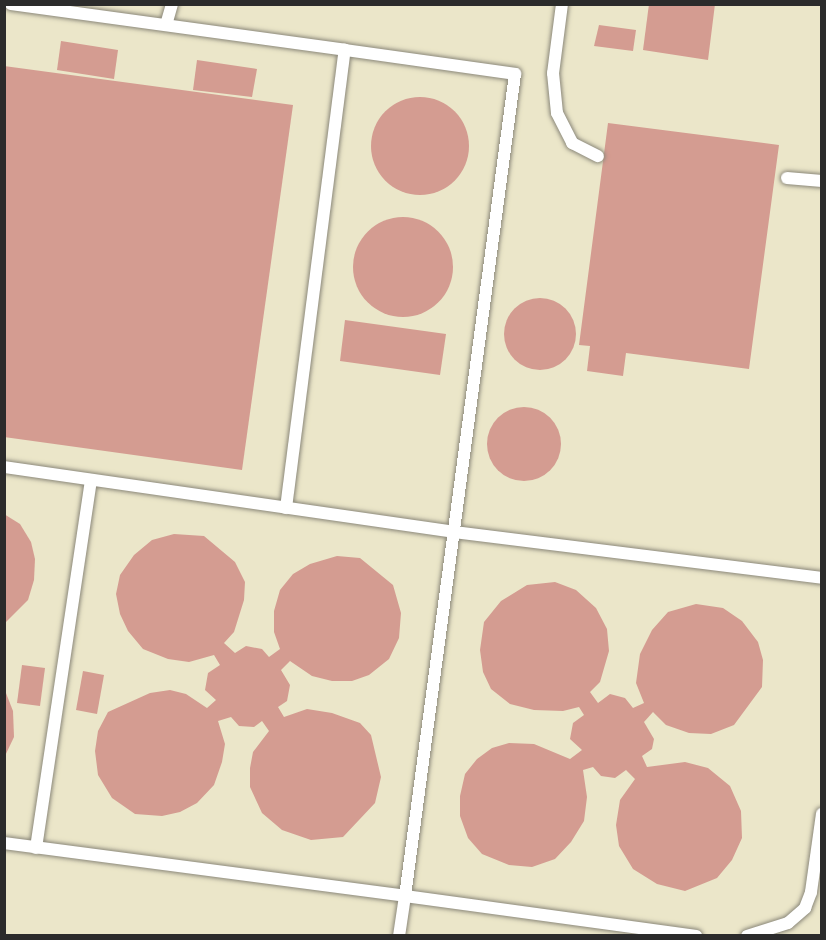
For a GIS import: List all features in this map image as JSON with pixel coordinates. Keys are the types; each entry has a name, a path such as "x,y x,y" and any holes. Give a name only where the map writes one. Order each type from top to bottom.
{"lane":[{"path":"11,4 515,74 399,936"},
{"path":"166,26 172,4"},
{"path":"562,4 553,73 557,113 572,143 598,156"},
{"path":"286,508 345,50"},
{"path":"787,178 822,181"},
{"path":"4,467 454,532 822,578"},
{"path":"36,848 91,480"},
{"path":"747,936 788,922 805,908 811,892 822,814"},
{"path":"4,843 696,936"}],"building":[{"path":"649,4 715,4 708,60 643,50"},
{"path":"599,25 636,30 633,51 594,46"},
{"path":"61,41 118,50 114,79 57,70"},
{"path":"197,60 257,69 252,97 193,90"},
{"path":"4,66 293,105 242,470 4,437"},
{"path":"420,97 439,101 455,111 465,127 469,146 465,165 455,181 439,191 420,195 401,191 385,181 375,165 371,146 375,127 385,111 401,101"},
{"path":"608,123 779,145 749,369 626,353 623,376 587,371 590,346 579,345"},
{"path":"403,217 422,221 438,232 449,248 453,267 449,286 438,302 422,313 403,317 384,313 368,302 357,286 353,267 357,248 368,232 384,221"},
{"path":"540,298 560,304 570,314 576,334 570,354 560,364 540,370 520,364 510,354 504,334 510,314 520,304"},
{"path":"345,320 446,334 440,375 340,361"},
{"path":"524,407 545,413 555,423 561,444 555,465 545,475 524,481 503,475 493,465 487,444 493,423 503,413"},
{"path":"4,514 20,524 31,542 35,559 34,580 28,600 4,624"},
{"path":"174,534 204,536 235,562 245,582 244,600 234,632 224,643 235,653 246,646 262,649 269,657 280,649 274,632 274,611 280,590 293,574 310,564 337,556 360,558 393,585 401,613 399,638 389,659 369,675 352,681 332,681 312,676 290,661 281,670 290,685 287,701 278,707 284,717 307,709 332,713 360,723 371,735 381,777 375,803 343,837 311,840 282,830 262,813 250,787 250,768 253,752 269,731 262,721 254,727 239,726 231,717 218,721 225,744 214,785 197,803 180,812 162,816 135,814 112,798 98,775 95,751 98,731 108,712 150,693 170,690 186,694 207,708 216,700 205,690 208,673 220,665 214,655 189,662 168,659 143,649 128,631 120,614 116,594 120,575 134,555 152,540"},
{"path":"555,582 576,590 596,608 607,629 609,651 600,682 590,692 598,703 610,694 625,698 633,708 644,703 636,683 640,654 652,630 668,612 696,604 723,608 742,621 758,642 763,660 762,687 734,725 711,734 689,733 666,725 653,712 644,722 654,739 652,749 642,756 647,767 685,762 708,768 730,786 741,811 742,838 732,860 717,878 685,891 657,884 633,869 619,846 616,825 620,800 635,779 626,770 615,778 601,776 593,767 583,770 587,797 584,821 571,842 555,859 532,867 509,865 482,854 468,838 460,816 460,796 465,774 477,759 492,748 509,743 534,744 570,759 582,750 570,739 573,723 584,715 579,707 563,711 534,710 510,704 491,689 483,672 480,650 484,622 501,601 527,585"},
{"path":"22,665 45,668 40,706 17,703"},
{"path":"83,671 104,675 97,714 76,710"},
{"path":"4,688 13,711 14,737 4,758"}]}
